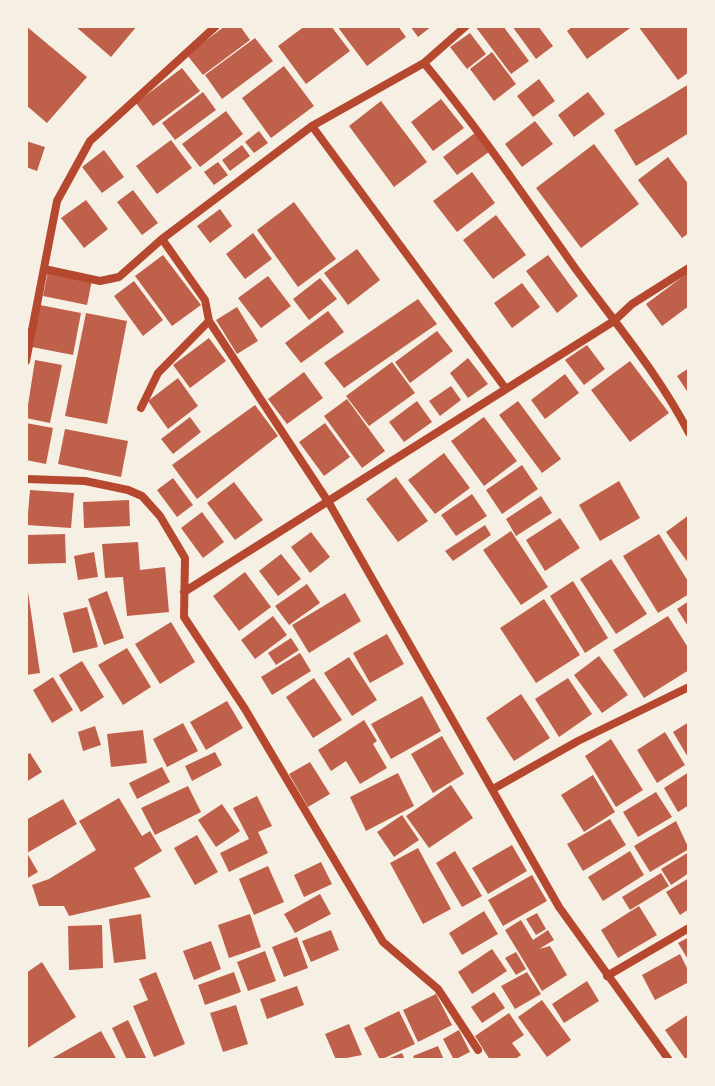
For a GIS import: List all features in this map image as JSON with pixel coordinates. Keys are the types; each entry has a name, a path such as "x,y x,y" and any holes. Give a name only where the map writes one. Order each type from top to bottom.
{"street":[{"path":"26,361 57,201 90,141 216,26"},
{"path":"44,269 110,281 312,126 424,63 466,26"},
{"path":"424,63 475,124 614,321 637,347 689,433"},
{"path":"312,126 506,389"},
{"path":"162,239 205,300 209,321 329,503 559,907 669,1060"},
{"path":"184,592 291,521 329,503 614,321 632,304 689,268"},
{"path":"141,408 158,373 209,321"},
{"path":"26,479 85,481 142,496 160,516 185,558 184,617 245,709 383,942 438,989 478,1050"},
{"path":"493,789 578,741 689,687"},
{"path":"607,976 689,928"}],"building":[{"path":"26,26 87,77 47,123 26,105"},
{"path":"75,26 137,26 111,57"},
{"path":"225,26 240,26 250,40 203,75 187,55"},
{"path":"305,26 331,26 350,51 306,84 278,46"},
{"path":"337,26 398,26 406,37 367,66"},
{"path":"410,26 432,26 418,37"},
{"path":"475,26 503,26 529,61 511,74"},
{"path":"512,26 538,26 553,46 536,59"},
{"path":"573,26 633,26 587,59 567,31"},
{"path":"638,26 689,26 689,72 678,80"},
{"path":"470,33 486,54 467,69 450,47"},
{"path":"255,38 273,61 222,99 205,75"},
{"path":"492,52 516,84 494,101 470,69"},
{"path":"284,66 314,106 271,138 242,98"},
{"path":"182,68 200,91 153,126 136,103"},
{"path":"539,79 555,101 533,117 517,96"},
{"path":"689,84 689,133 636,166 614,130"},
{"path":"203,92 216,110 175,140 162,123"},
{"path":"588,92 605,114 574,137 558,115"},
{"path":"441,99 464,128 433,151 411,122"},
{"path":"381,101 427,162 394,187 349,126"},
{"path":"226,111 243,134 200,167 182,144"},
{"path":"535,121 553,144 522,167 505,144"},
{"path":"259,131 268,143 254,153 245,142"},
{"path":"475,133 489,152 457,175 443,157"},
{"path":"171,140 192,168 157,194 136,166"},
{"path":"26,141 45,147 37,171 26,167"},
{"path":"594,144 639,204 581,248 536,188"},
{"path":"242,145 250,156 230,171 222,160"},
{"path":"104,150 124,177 102,193 82,167"},
{"path":"668,157 689,185 689,233 682,238 638,180"},
{"path":"218,162 228,175 214,185 204,172"},
{"path":"472,172 495,203 457,232 433,201"},
{"path":"133,190 158,223 142,235 117,202"},
{"path":"86,200 108,229 84,248 61,218"},
{"path":"294,202 336,259 298,287 257,230"},
{"path":"220,209 232,226 210,243 197,226"},
{"path":"496,215 526,255 493,279 463,240"},
{"path":"253,233 272,259 245,279 226,254"},
{"path":"357,249 380,280 348,305 324,273"},
{"path":"163,255 201,305 172,326 135,276"},
{"path":"548,255 578,296 557,313 526,271"},
{"path":"48,271 92,280 87,305 43,296"},
{"path":"689,272 689,306 662,326 646,304"},
{"path":"268,276 291,306 261,328 238,298"},
{"path":"320,278 337,299 309,320 293,299"},
{"path":"134,281 163,320 143,336 114,296"},
{"path":"522,283 540,307 512,328 494,303"},
{"path":"418,299 437,324 344,388 324,363"},
{"path":"40,305 81,313 73,355 32,347"},
{"path":"237,307 258,341 237,354 216,320"},
{"path":"328,311 344,332 301,363 285,343"},
{"path":"86,313 127,321 107,424 65,416"},
{"path":"437,331 453,351 410,383 395,362"},
{"path":"209,338 226,361 190,388 173,365"},
{"path":"587,345 605,369 584,385 565,360"},
{"path":"468,358 488,384 468,398 450,373"},
{"path":"35,360 62,365 50,423 26,418"},
{"path":"630,361 669,413 630,442 591,390"},
{"path":"392,362 415,393 369,426 346,396"},
{"path":"689,368 689,394 677,376"},
{"path":"304,372 323,398 287,424 268,399"},
{"path":"565,374 579,393 545,419 531,400"},
{"path":"178,378 198,406 168,429 148,401"},
{"path":"451,386 461,400 440,416 429,401"},
{"path":"347,399 385,451 362,468 324,416"},
{"path":"417,401 432,422 404,442 389,422"},
{"path":"518,401 561,459 542,473 499,415"},
{"path":"255,405 278,436 197,499 172,465"},
{"path":"190,417 201,432 173,454 161,439"},
{"path":"484,417 517,461 484,486 451,441"},
{"path":"26,423 53,428 46,464 26,460"},
{"path":"325,423 350,457 324,476 299,442"},
{"path":"65,429 128,441 121,477 58,464"},
{"path":"444,453 470,488 435,514 408,480"},
{"path":"522,465 538,489 502,514 486,490"},
{"path":"396,477 428,521 398,542 366,499"},
{"path":"173,478 193,505 177,517 157,490"},
{"path":"619,481 640,518 600,541 579,505"},
{"path":"234,482 263,520 235,540 207,503"},
{"path":"30,490 74,493 71,528 27,525"},
{"path":"472,494 487,516 456,536 441,515"},
{"path":"541,496 552,513 516,536 506,519"},
{"path":"129,500 130,526 84,528 83,502"},
{"path":"202,512 224,542 203,558 181,528"},
{"path":"689,515 689,564 666,532"},
{"path":"560,518 580,548 545,571 526,540"},
{"path":"485,525 491,535 453,561 445,551"},
{"path":"511,531 548,587 521,605 483,550"},
{"path":"311,532 330,557 310,573 291,547"},
{"path":"65,534 66,563 27,564 27,535"},
{"path":"659,534 689,583 689,594 658,613 623,556"},
{"path":"138,542 140,570 165,567 169,612 127,616 123,577 105,578 102,544"},
{"path":"94,552 98,577 78,580 74,556"},
{"path":"281,554 301,579 278,596 259,571"},
{"path":"611,559 647,614 616,634 580,579"},
{"path":"245,572 271,607 239,631 213,596"},
{"path":"26,578 40,673 26,675"},
{"path":"573,581 608,638 585,653 550,596"},
{"path":"307,584 320,603 289,625 275,606"},
{"path":"107,591 124,638 104,645 88,599"},
{"path":"345,593 361,621 309,653 292,625"},
{"path":"544,599 580,655 536,683 500,628"},
{"path":"689,601 689,628 677,609"},
{"path":"87,607 98,647 73,653 63,613"},
{"path":"273,616 287,635 255,659 241,640"},
{"path":"668,616 689,649 689,670 644,698 613,650"},
{"path":"171,622 195,662 160,684 135,644"},
{"path":"387,634 404,664 370,683 353,653"},
{"path":"291,638 299,650 276,665 268,653"},
{"path":"127,648 151,687 123,705 98,665"},
{"path":"300,653 311,671 272,695 261,677"},
{"path":"599,656 628,695 602,713 574,675"},
{"path":"349,657 377,700 352,716 324,673"},
{"path":"82,661 104,697 81,712 59,675"},
{"path":"53,677 73,710 52,723 33,690"},
{"path":"314,678 342,720 313,738 286,697"},
{"path":"568,678 592,714 559,737 535,699"},
{"path":"521,694 550,738 514,761 486,718"},
{"path":"422,696 441,731 391,759 371,724"},
{"path":"227,701 243,728 206,750 190,722"},
{"path":"364,720 377,741 373,744 387,768 360,784 346,761 331,771 318,750"},
{"path":"689,722 689,759 673,732"},
{"path":"183,723 198,751 167,767 153,739"},
{"path":"95,726 101,745 83,751 78,732"},
{"path":"143,730 147,763 111,767 107,734"},
{"path":"665,732 685,765 657,783 637,750"},
{"path":"442,736 464,774 433,793 411,754"},
{"path":"611,739 643,790 616,807 585,756"},
{"path":"215,752 222,765 192,781 185,766"},
{"path":"30,753 42,772 26,782 26,755"},
{"path":"310,762 330,794 308,807 289,774"},
{"path":"162,767 170,782 137,799 129,783"},
{"path":"689,772 689,805 678,812 664,788"},
{"path":"398,773 414,806 366,831 350,797"},
{"path":"593,775 615,812 584,832 561,795"},
{"path":"451,785 473,818 429,848 406,816"},
{"path":"188,786 201,812 155,835 141,808"},
{"path":"656,792 672,817 638,837 623,812"},
{"path":"257,796 272,826 258,832 268,853 229,872 220,853 249,839 233,808"},
{"path":"119,798 142,836 150,831 162,851 134,868 151,897 69,916 64,906 39,906 32,885 49,879 96,850 79,821"},
{"path":"63,799 77,824 27,853 38,872 26,879 26,820"},
{"path":"222,804 240,831 216,847 198,820"},
{"path":"402,815 419,840 394,857 377,832"},
{"path":"610,819 626,845 583,871 567,844"},
{"path":"676,821 689,849 650,872 634,846"},
{"path":"197,835 218,872 195,885 174,848"},
{"path":"512,845 527,871 488,894 472,868"},
{"path":"418,848 451,909 423,924 390,863"},
{"path":"455,851 482,896 462,907 436,863"},
{"path":"630,851 644,875 603,901 588,877"},
{"path":"689,852 689,873 671,885 661,869"},
{"path":"321,862 332,884 304,897 294,875"},
{"path":"268,866 284,902 254,915 239,879"},
{"path":"661,873 669,886 630,910 622,897"},
{"path":"532,875 547,901 503,926 488,900"},
{"path":"689,878 689,909 680,915 666,892"},
{"path":"320,894 331,914 295,933 284,914"},
{"path":"639,906 657,935 618,958 601,930"},
{"path":"484,911 498,934 462,955 449,933"},
{"path":"537,913 546,929 536,935 526,919"},
{"path":"141,914 146,959 114,963 109,919"},
{"path":"250,914 261,947 229,958 218,925"},
{"path":"521,920 533,940 548,930 554,940 539,949 550,946 567,975 542,991 505,930"},
{"path":"102,925 103,968 69,970 68,926"},
{"path":"331,930 339,950 311,962 302,941"},
{"path":"297,937 308,968 284,977 272,947"},
{"path":"689,937 689,961 678,943"},
{"path":"211,941 221,969 194,980 183,951"},
{"path":"492,949 507,971 472,994 458,972"},
{"path":"265,951 276,981 248,991 237,962"},
{"path":"516,952 526,969 516,975 505,958"},
{"path":"680,954 689,972 689,982 655,1000 642,975"},
{"path":"42,962 76,1017 26,1049 26,973"},
{"path":"156,972 185,1044 154,1057 133,1006 148,1000 139,979"},
{"path":"234,972 241,992 205,1005 198,985"},
{"path":"527,972 541,994 515,1009 501,986"},
{"path":"587,981 599,1001 564,1023 552,1004"},
{"path":"297,986 304,1005 267,1019 260,999"},
{"path":"494,992 505,1008 482,1023 471,1007"},
{"path":"436,994 452,1025 418,1042 403,1010"},
{"path":"542,1000 571,1040 547,1057 518,1017"},
{"path":"236,1005 248,1044 223,1052 210,1013"},
{"path":"399,1011 415,1044 380,1060 364,1028"},
{"path":"509,1013 524,1035 512,1043 521,1055 514,1060 490,1060 475,1036"},
{"path":"689,1014 689,1060 686,1060 665,1030"},
{"path":"128,1020 147,1060 127,1060 112,1028"},
{"path":"349,1024 362,1055 336,1060 325,1034"},
{"path":"459,1030 470,1052 454,1060 443,1039"},
{"path":"101,1031 117,1060 49,1060"},
{"path":"438,1046 444,1060 415,1060 413,1056"},
{"path":"402,1053 405,1060 385,1060"}]}
